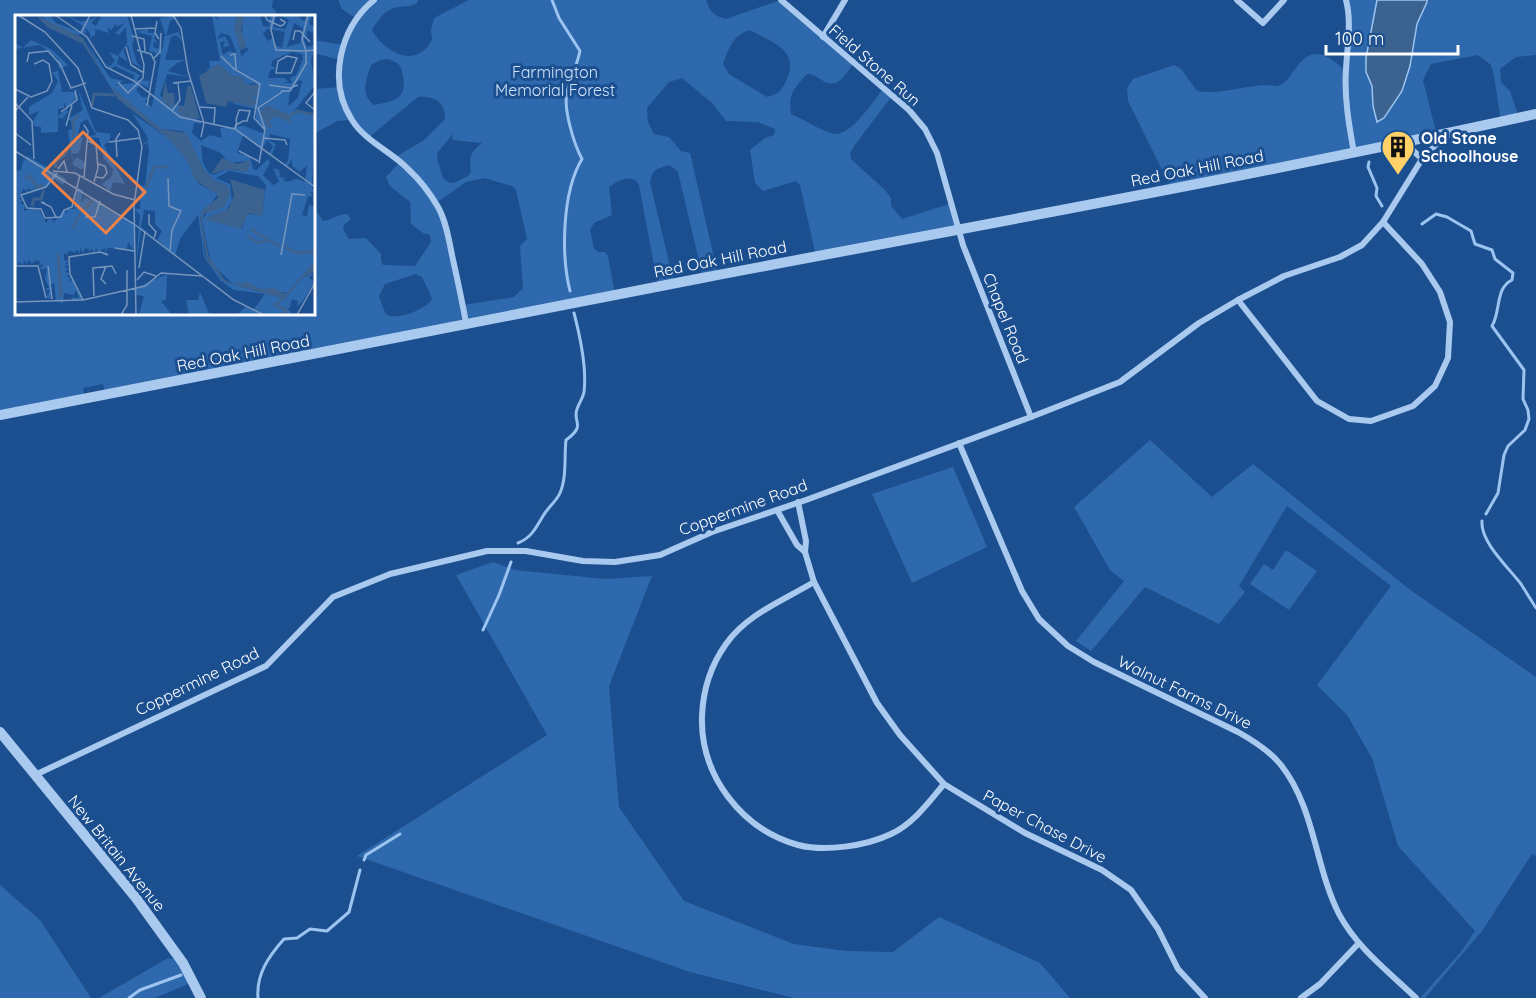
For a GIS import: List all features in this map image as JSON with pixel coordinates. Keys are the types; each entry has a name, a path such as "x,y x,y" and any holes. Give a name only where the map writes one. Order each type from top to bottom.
{"street":[{"path":"374,0 363,9 350,29 340,53 338,74 343,100 352,120 368,138 406,167 425,187 440,209 466,323"},
{"name":"Field Stone Run","path":"781,0 909,110 925,129 937,153 947,183 958,229"},
{"path":"823,37 845,0"},
{"path":"1237,0 1263,23 1284,0"},
{"path":"1346,0 1349,31 1346,71 1347,107 1354,153"},
{"path":"1446,134 1536,114"},
{"name":"Red Oak Hill Road","path":"0,415 1446,134"},
{"name":"Coppermine Road","path":"34,775 266,666 333,597 390,574 487,551 526,551 583,561 615,562 660,555 712,531 777,510 1120,382 1199,323 1238,300 1284,276 1340,257 1362,245 1383,222 1422,159 1446,134"},
{"path":"1404,142 1422,159"},
{"path":"1238,300 1317,400 1349,419 1371,420 1413,406 1436,386 1448,358 1450,322 1440,292 1422,264 1383,222"},
{"name":"Chapel Road","path":"958,229 1031,417"},
{"name":"Walnut Farms Drive","path":"960,443 1022,591 1039,619 1068,646 1094,662 1238,732 1259,744 1282,765 1302,801 1327,888 1340,916 1358,944 1416,998"},
{"name":"Paper Chase Drive","path":"798,502 806,541 805,552 814,582 877,703 900,735 944,784 1025,834 1102,870 1131,890 1158,929 1178,969 1205,998"},
{"name":"Paper Chase Drive","path":"777,510 797,545 805,552"},
{"path":"814,582 747,621 726,644 711,671 703,699 702,729 706,755 718,784 738,807 768,832 799,845 836,848 867,843 893,834 919,815 944,784"},
{"name":"New Britain Avenue","path":"0,732 136,898 183,963 201,998"},
{"path":"1301,998 1320,984 1358,944"}],"green space":[{"name":"Farmington Memorial Forest","path":"0,0 273,0 272,7 278,15 15,15 15,315 315,315 315,209 323,221 347,214 351,219 343,226 349,239 366,238 381,254 383,265 415,266 431,242 430,235 411,224 410,202 390,186 386,177 400,162 394,158 424,140 445,119 445,113 438,101 429,97 418,97 368,138 352,120 337,121 315,133 315,89 340,87 340,60 315,53 315,40 343,45 357,19 342,9 338,0 418,0 412,5 389,10 372,30 381,42 394,52 409,56 426,49 432,40 431,30 434,18 469,0 706,0 713,12 726,19 781,0 854,63 836,83 831,84 807,74 791,96 791,114 825,131 841,133 855,124 883,89 892,96 854,146 850,154 851,159 885,190 891,198 891,206 902,219 952,203 958,229 816,256 800,185 796,181 763,191 755,183 750,150 765,138 774,135 775,129 758,122 726,121 712,103 682,78 669,82 647,108 648,122 654,134 669,137 681,151 690,153 718,275 703,278 678,172 670,165 656,170 650,182 674,283 658,286 639,185 633,179 625,179 609,187 612,215 594,223 590,230 594,248 598,252 605,252 608,256 615,294 106,395 103,384 83,388 85,399 0,415","holes":["750,30 781,48 790,61 787,79 780,91 767,97 729,74 723,64 732,43 739,35","387,59 400,66 403,88 396,99 374,105 367,96 366,81 371,65","453,134 452,140 482,143 471,155 471,172 454,183 443,178 437,158 438,152","484,178 512,186 516,190 527,239 520,246 523,288 514,297 463,305 440,209 436,203 466,182","416,274 422,277 432,298 418,310 390,316 386,314 379,296 385,284"]},
{"path":"1346,0 1377,0 1366,58 1366,72 1372,86 1373,106 1378,122 1384,118 1392,104 1410,66 1417,24 1427,0 1536,0 1536,55 1516,57 1500,69 1501,82 1510,91 1519,118 1501,122 1491,65 1478,55 1431,64 1423,80 1437,136 1171,188 1128,101 1127,88 1133,79 1174,65 1181,69 1197,91 1214,92 1266,85 1277,86 1287,80 1302,61 1314,54 1320,54 1333,60 1345,71"},
{"path":"1150,440 1212,497 1253,464 1409,589 1536,677 1536,856 1532,854 1482,931 1425,998 1420,998 1460,953 1475,931 1398,846 1372,758 1347,715 1317,685 1391,586 1287,506 1239,586 1245,592 1219,624 1145,587 1091,651 1076,641 1124,581 1110,570 1074,507"},
{"path":"953,467 987,547 912,583 872,494"},
{"path":"1286,550 1317,571 1289,610 1250,584 1264,564 1273,570"},
{"path":"493,562 515,570 606,579 652,576 609,686 619,807 684,901 794,944 846,951 893,952 939,917 1040,963 1070,998 794,998 690,972 357,856 547,735 456,575"},
{"path":"0,885 40,920 91,998 0,998"},
{"path":"168,958 181,961 193,982 155,998 99,998"}],"shaded area":[{"path":"1377,0 1427,0 1427,2 1417,24 1410,66 1402,91 1384,118 1377,122 1372,86 1366,72 1366,58"}],"waterway":[{"path":"552,0 559,18 580,51 566,99 570,126 582,159 570,188 565,224 565,260 570,291"},
{"path":"1369,162 1368,167 1377,188 1376,196 1382,206"},
{"path":"1422,224 1436,214 1447,217 1471,231 1475,244 1492,250 1495,259 1513,273 1512,280 1503,288 1492,326 1524,370 1523,399 1529,419 1525,430 1508,446 1504,455 1498,493 1486,514"},
{"path":"518,543 533,532 560,493 564,474 566,440 576,431 577,427 576,413 584,392 585,373 574,313"},
{"path":"1482,521 1490,546 1521,584 1536,608"},
{"path":"483,630 511,562"},
{"path":"364,860 366,855 400,834"},
{"path":"258,998 261,973 273,952 284,939 297,938 310,929 327,931 349,912 360,870"},
{"path":"129,998 140,990 181,975"}],"place":[{"name":"Old Stone Schoolhouse","path":"1398,176"}]}
